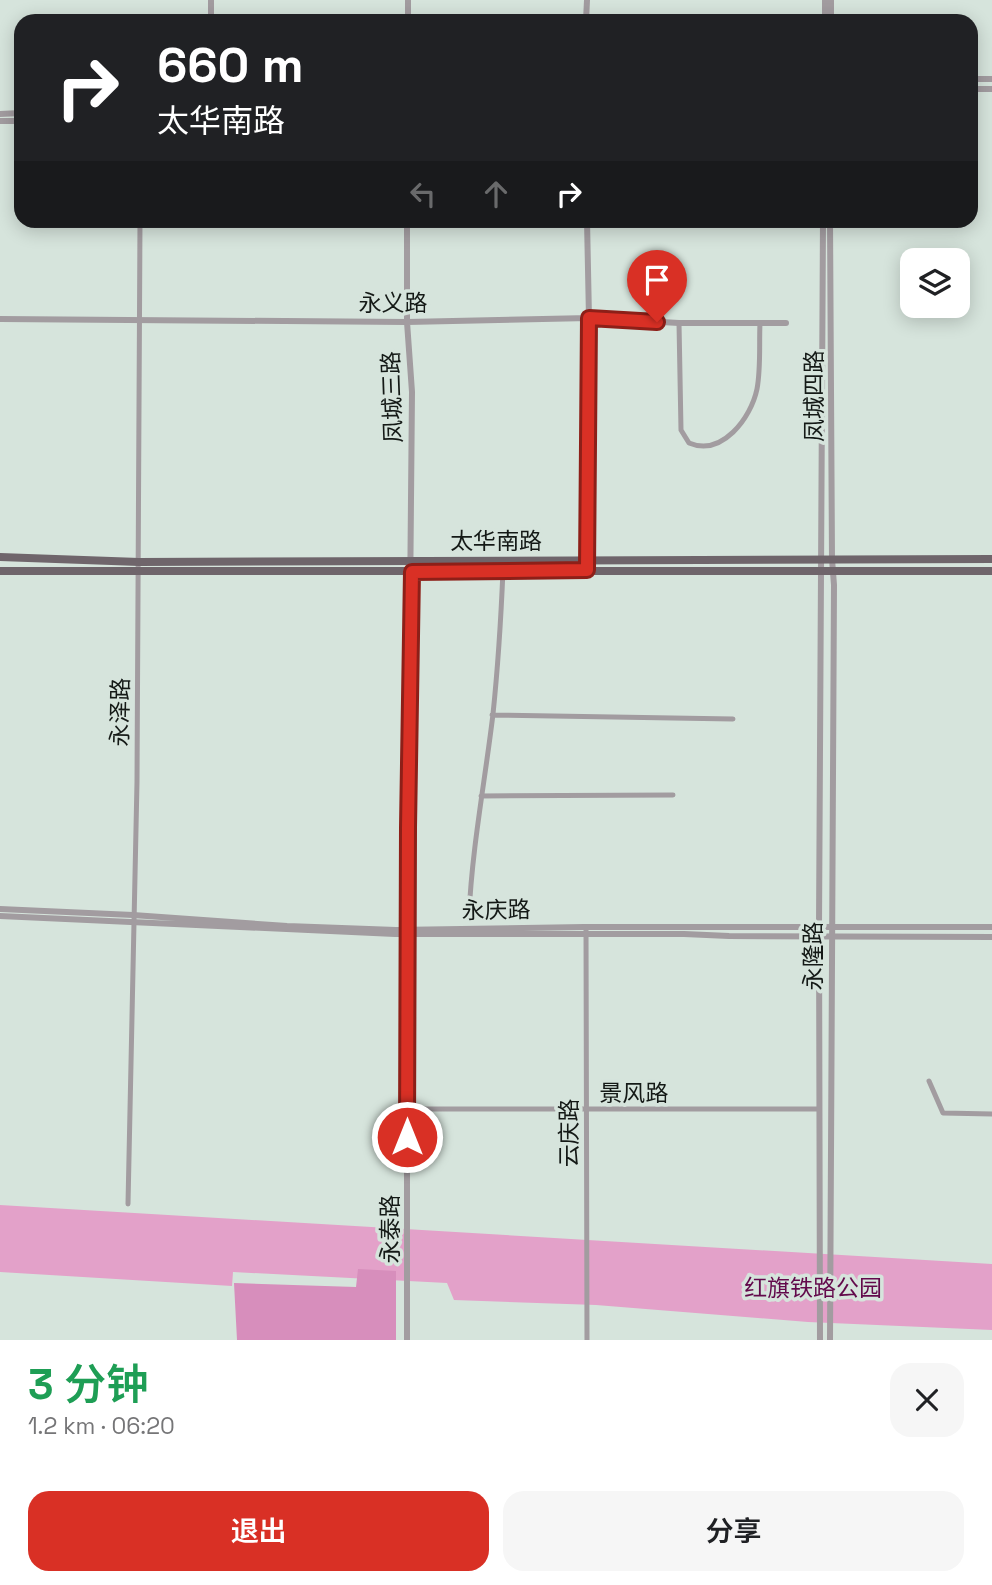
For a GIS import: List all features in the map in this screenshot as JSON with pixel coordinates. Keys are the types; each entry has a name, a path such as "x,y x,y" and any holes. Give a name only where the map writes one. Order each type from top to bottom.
{"main road":[{"name":"太华南路","path":"0,557 139,566 412,572 992,571"},
{"name":"太华南路","path":"0,571 412,560 992,559"}],"street":[{"name":"永泽路","path":"128,1204 139,566 140,228"},
{"name":"凤城三路","path":"407,228 407,322 412,392 412,572"},
{"path":"587,228 587,570"},
{"name":"凤城四路","path":"823,228 827,558 834,571"},
{"name":"凤城四路","path":"822,572 827,558 830,228"},
{"name":"永义路","path":"0,319 407,322 589,318 679,323 786,323"},
{"path":"679,323 681,430 690,443 708,447 729,437 750,406 757,389 760,323"},
{"path":"469,915 471,873 500,638 503,570"},
{"name":"永隆路","path":"830,1340 834,571"},
{"name":"永泰路","path":"407,1340 407,932 412,572"},
{"name":"永隆路","path":"820,1340 822,572"},
{"path":"492,715 733,719"},
{"path":"481,796 673,795"},
{"name":"永庆路","path":"0,909 407,932"},
{"name":"永庆路","path":"0,916 133,924 407,932 992,927"},
{"name":"永庆路","path":"586,930 992,937"},
{"name":"云庆路","path":"586,930 587,1340"},
{"path":"929,1081 943,1113 992,1114"},
{"name":"景风路","path":"407,1110 819,1109"}],"green space":[{"name":"红旗铁路公园","path":"0,1205 992,1264 992,1330 808,1322 596,1305 454,1300 447,1283 233,1272 232,1286 0,1272"}],"shaded area":[{"path":"358,1269 396,1271 396,1340 237,1340 234,1283 356,1287"}],"route":[{"path":"407,1137 412,572 587,570 589,318 657,322"}]}
